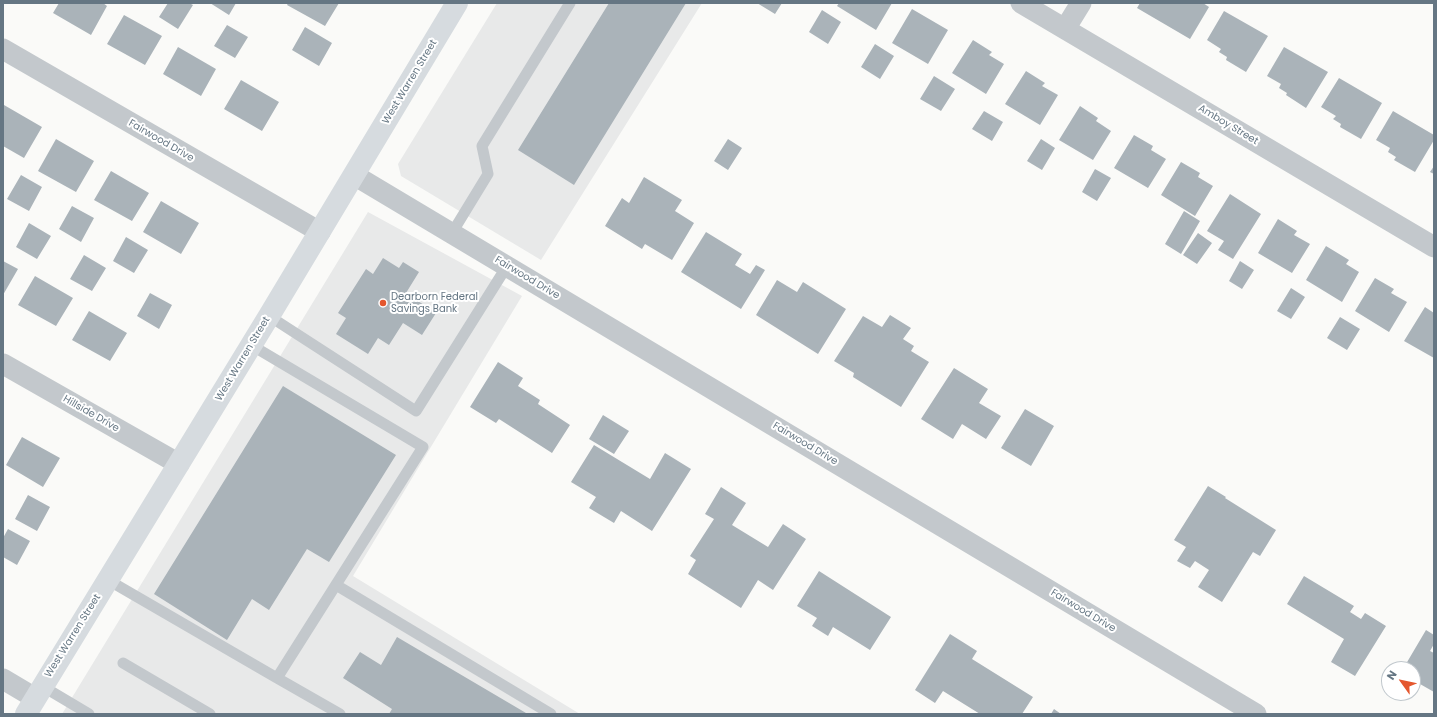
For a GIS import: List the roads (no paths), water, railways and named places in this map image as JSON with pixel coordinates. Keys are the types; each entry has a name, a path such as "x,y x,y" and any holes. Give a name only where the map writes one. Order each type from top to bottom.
{"main road":[{"name":"West Warren Street","path":"34,699 269,316 457,3"}],"street":[{"name":"Amboy Street","path":"1021,3 1434,247"},
{"path":"1065,29 1081,3"},
{"name":"Fairwood Drive","path":"3,49 320,232"},
{"name":"Fairwood Drive","path":"354,175 1256,714"},
{"name":"Hillside Drive","path":"3,364 178,464"},
{"path":"3,679 34,699"}],"lane":[{"path":"452,233 488,174 482,146 570,3"},
{"path":"269,316 416,411 507,266"},
{"path":"251,345 423,447 277,678"},
{"path":"108,580 340,714"},
{"path":"336,585 551,714"},
{"path":"123,663 210,714"},
{"path":"34,699 88,714"}],"place":[{"name":"Dearborn Federal Savings Bank","path":"383,303"}]}
